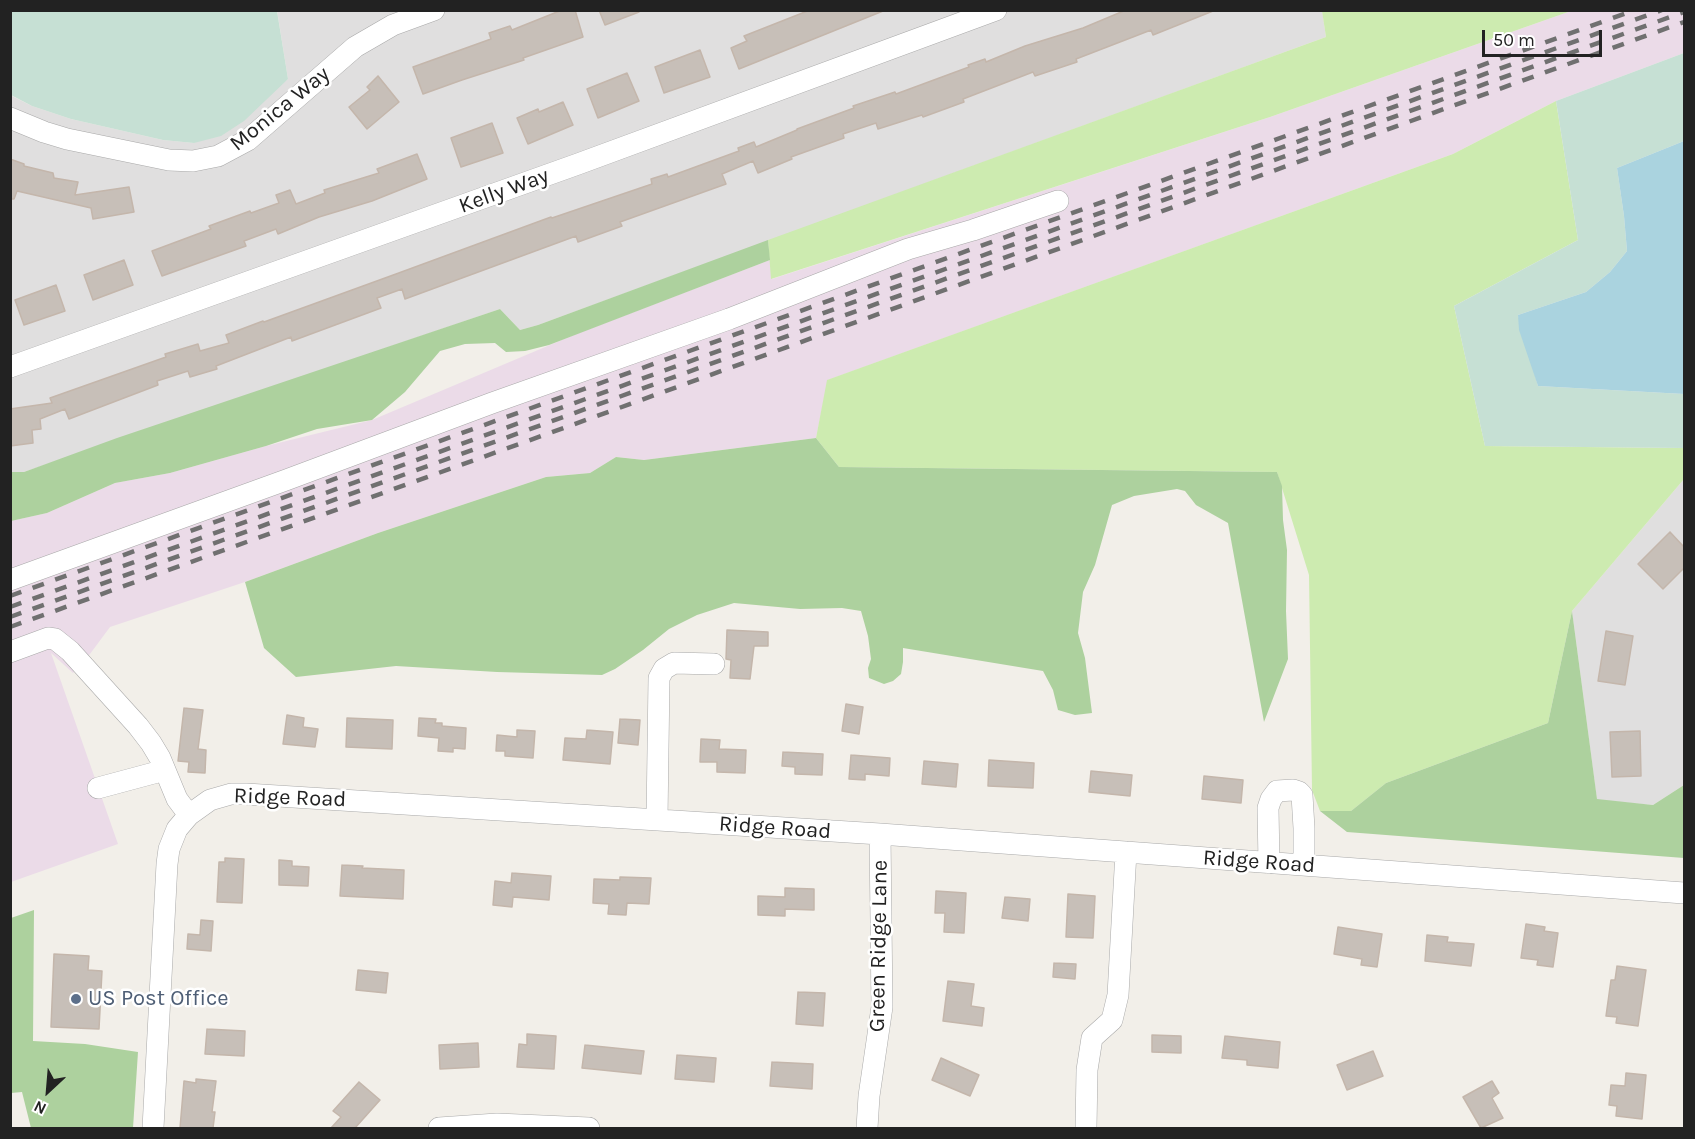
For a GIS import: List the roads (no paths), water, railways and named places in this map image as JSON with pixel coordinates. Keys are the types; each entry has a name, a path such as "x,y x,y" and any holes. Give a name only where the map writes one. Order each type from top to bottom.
{"street":[{"name":"Monica Way","path":"10,118 44,132 79,141 169,160 204,159 226,152 248,140 390,18 434,10"},
{"name":"Kelly Way","path":"10,367 534,180 996,10"},
{"path":"10,580 492,403 729,320 908,249 973,231 1058,201"},
{"path":"10,652 48,638 55,639 70,651 138,726 156,750 177,799 189,815"},
{"path":"657,820 659,678 664,669 674,663 714,664"},
{"path":"98,788 165,770"},
{"path":"1269,862 1268,808 1271,799 1277,791 1293,790 1302,795 1304,865"},
{"name":"Ridge Road","path":"153,1128 168,857 174,836 189,815 210,800 224,796 246,794 880,834 1684,893"},
{"name":"Green Ridge Lane","path":"867,1128 869,1096 882,1007 880,834"},
{"path":"1086,1128 1087,1070 1092,1038 1112,1020 1118,995 1126,852"},
{"path":"439,1128 497,1124 589,1128"}],"water":[{"path":"1684,141 1684,394 1538,386 1519,330 1518,315 1586,292 1610,272 1627,251 1617,168"}],"railway":[{"path":"10,596 1635,10"},
{"path":"10,607 1662,10"},
{"path":"10,617 1684,12"},
{"path":"10,627 1684,22"}],"place":[{"name":"US Post Office","path":"76,999"}]}
